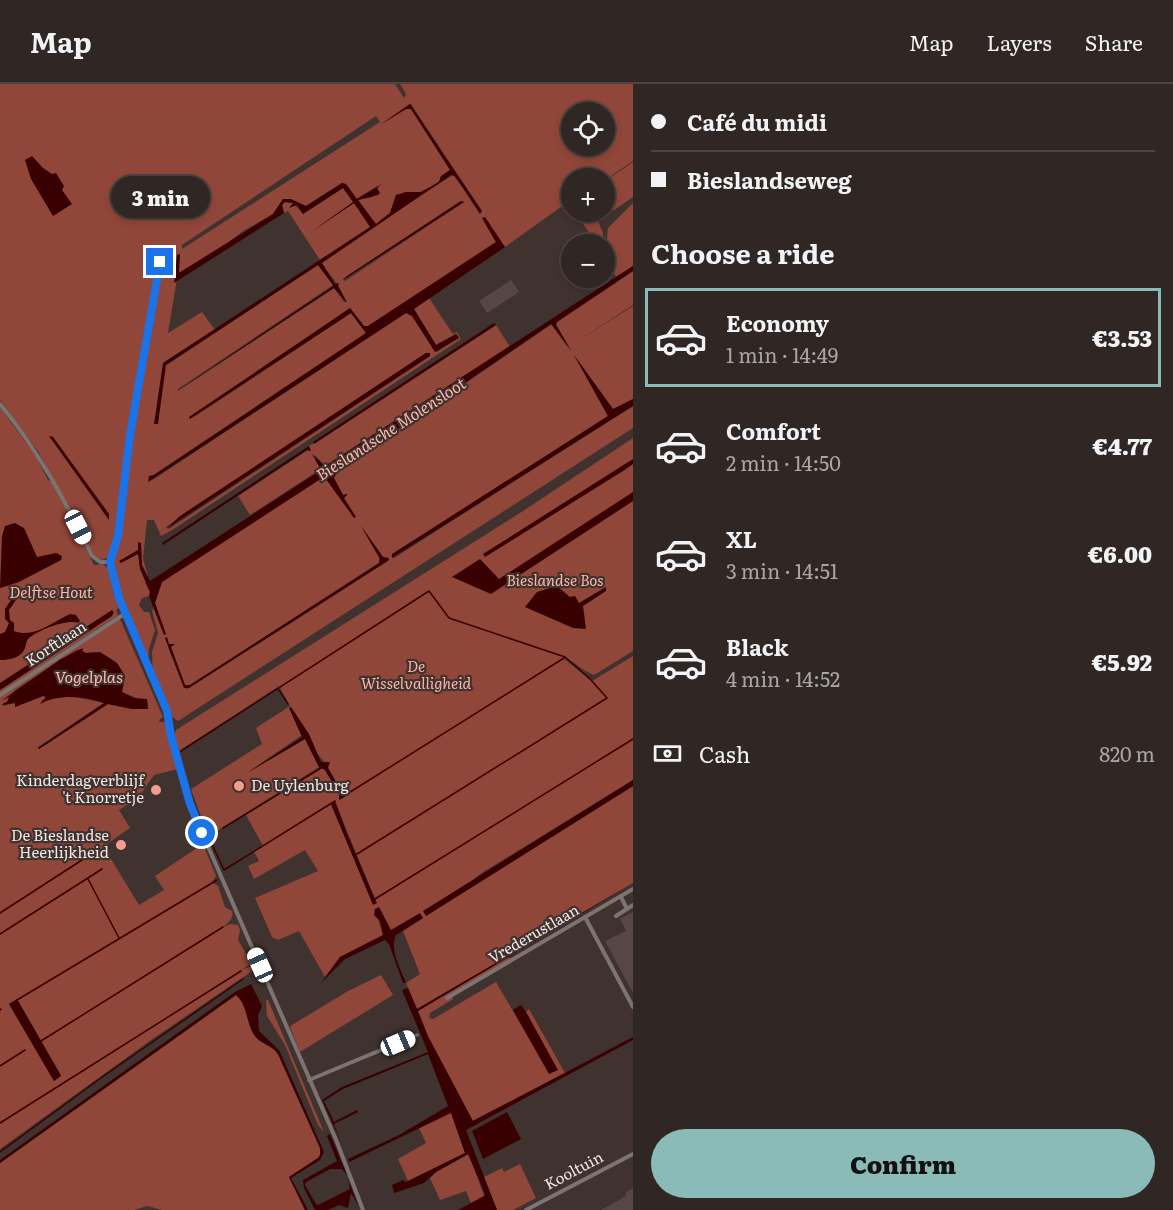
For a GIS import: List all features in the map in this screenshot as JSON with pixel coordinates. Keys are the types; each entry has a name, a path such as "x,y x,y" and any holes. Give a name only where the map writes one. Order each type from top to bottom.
{"street":[{"path":"160,262 130,435 118,536 110,562 117,593 167,711 171,736 190,804 337,1142 363,1210"},
{"path":"0,404 25,435 52,477 92,556 100,562 110,562"},
{"name":"Korftlaan","path":"0,695 126,613"},
{"name":"Vrederustlaan","path":"447,998 633,889"},
{"path":"621,897 627,909"},
{"path":"616,916 633,905"},
{"path":"585,917 633,1007"},
{"path":"309,1080 417,1035"},
{"name":"Kooltuin","path":"526,1210 633,1154"}],"green space":[{"path":"0,84 395,84 404,98 406,94 400,84 633,84 633,161 615,173 615,168 561,168 561,207 505,247 484,222 496,242 368,326 364,326 350,308 191,419 351,313 366,333 152,476 151,481 406,313 412,316 437,352 459,337 456,334 436,345 414,309 429,298 453,334 457,332 461,339 172,530 161,536 154,520 147,520 143,559 149,580 145,583 150,592 149,596 142,598 139,605 144,612 149,612 155,630 149,649 148,666 124,604 116,572 107,558 101,560 94,556 39,453 0,400","holes":["411,104 481,211 453,175 377,223 390,213 396,195 424,191 437,183 450,169 411,109 406,108 380,125","376,116 380,122 182,249 182,245","342,183 349,188 356,199 379,185 373,197 358,200 372,222 377,224 321,263 338,285 347,302 344,302 334,288 178,391 333,285 318,265 165,366 164,362 215,330 202,312 168,333 178,273 273,214 281,202 286,199 306,206","461,201 464,202 345,281 343,279","426,353 430,356 169,529 166,527"]},
{"path":"633,162 633,197 615,209 615,174"},
{"path":"343,188 354,202 311,232 354,203 371,227 320,260 288,211 284,213 282,205 285,202 293,203 303,214"},
{"path":"633,203 633,266 616,277 615,234 607,234 608,228"},
{"path":"582,222 598,222 603,234 590,234"},
{"path":"633,271 633,305 575,343 633,306 633,399 613,410 574,355 608,416 391,556 394,558 633,406 633,428 178,721 172,717 153,677 152,652 158,633 152,611 154,608 164,634 155,603 162,582 322,478 326,479 355,517 344,498 347,494 343,495 334,478 338,470 552,324 571,350 556,324 608,288 615,288 615,283","holes":["361,526 383,557 389,558 388,561 187,689 184,687 168,647 169,644 185,685 190,685 379,563 379,557"]},
{"path":"496,325 510,347 325,466 314,454 321,469 250,515 238,496 308,450 310,451 309,446"},
{"name":"Delftse Hout","path":"0,407 37,458 48,480 53,482 94,565 103,564 109,569 114,596 121,606 116,610 117,616 0,693 0,690 97,626 0,687"},
{"path":"633,438 633,651 594,675 565,657 563,658 592,681 633,656 633,780 483,872 426,916 633,786 633,883 417,1009 406,983 420,974 403,931 423,918 420,914 391,931 378,919 383,935 340,957 325,977 299,931 278,940 272,937 255,898 318,871 305,850 254,879 248,866 259,861 254,852 263,846 246,815 321,768 325,770 341,796 344,795 326,764 302,735 248,772 305,739 319,767 212,834 207,833 191,789 262,744 256,728 290,706 279,686 179,751 174,735 176,730 523,511","holes":["335,802 375,899 373,904 331,804"]},
{"path":"120,619 163,717 159,720 167,725 178,769 154,775 138,798 119,810 130,828 107,844 111,859 139,905 164,890 155,876 203,844 216,876 212,882 218,886 225,907 232,911 232,918 223,927 231,924 238,925 240,930 238,940 251,962 241,970 252,966 255,969 151,1040 0,1149 0,696","holes":["84,649 82,651 86,653 98,653 114,661 125,676 122,692 148,703 147,709 132,709 108,704 39,749 38,747 104,703 71,696 52,698 40,703 46,697 43,696 15,707 15,703 3,706 3,703 8,701 15,690 76,650","17,999 61,1075 54,1081 9,1004"]},
{"path":"509,957 511,959 445,997 446,1000 452,997 453,999 430,1013 429,1018 433,1019 496,982 549,1073 557,1070 526,1012 529,1009 565,1073 472,1121 427,1036 417,1011"},
{"path":"381,975 393,995 300,1052 290,1027 292,1025 348,991"},
{"path":"236,995 243,1004 255,1036 278,1054 320,1148 318,1158 289,1177 305,1210 162,1210 147,1206 134,1210 0,1210 0,1163"},
{"path":"266,1000 268,1000 324,1132 318,1125 285,1045 267,1016"},
{"path":"451,1112 465,1153 408,1181 398,1159 426,1143 419,1128"},
{"path":"469,1154 484,1196 471,1203 466,1191 440,1200 430,1178 436,1172"},
{"path":"520,1164 536,1198 513,1210 497,1210 484,1177 502,1168 504,1172"}],"water":[{"path":"410,104 482,211 480,214 455,176 451,175 322,263 335,284 339,283 338,286 347,303 334,288 177,391 332,287 333,285 318,265 166,365 158,424 154,424 163,363 370,227 354,203 311,232 353,202 343,188 303,214 297,205 289,208 293,203 285,202 282,205 284,213 174,283 177,255 180,254 179,273 273,214 283,199 291,199 306,206 342,183 346,184 357,199 382,184 377,188 380,193 378,195 358,200 376,224 390,213 396,195 421,192 439,182 441,176 450,170 411,109 406,109 380,125"},
{"path":"32,156 43,168 52,174 56,173 64,186 62,190 72,204 53,216 31,179 25,160"},
{"path":"461,201 464,202 343,280 347,276"},
{"path":"485,217 505,247 414,309 436,345 456,334 459,338 435,352 412,316 406,313 148,482 149,476 154,475 366,333 351,313 190,419 189,417 350,308 364,326 368,326 496,242 482,218"},
{"path":"633,266 633,271 615,283 615,278"},
{"name":"Bieslandsche Molensloot","path":"599,288 608,288 557,322 556,325 571,351 551,324 338,470 334,478 343,495 348,494 344,498 356,517 354,518 326,479 322,478 162,582 155,603 166,634 164,635 140,569 138,554 121,563 119,561 138,550 138,542 141,543 142,565 150,581 321,470 312,454 325,466"},
{"path":"494,323 496,325 314,444 313,442"},
{"path":"426,353 430,353 430,356 166,529 180,516"},
{"path":"574,355 613,409 633,399 633,406 392,558 392,554 608,416"},
{"path":"49,436 53,437 109,514 109,520"},
{"path":"309,446 311,451 307,450 163,545 162,543"},
{"path":"633,459 633,464 623,471 485,557 483,554"},
{"path":"633,492 633,501 491,594 452,577 480,559 499,579"},
{"path":"15,523 24,528 37,557 56,553 62,556 61,560 19,582 0,588 2,536 5,526"},
{"path":"361,526 383,557 389,560 189,688 184,688 165,638 167,637 169,644 175,644 171,647 185,685 190,685 379,563 380,559"},
{"path":"557,586 570,597 575,596 579,603 606,587 606,591 583,606 586,629 573,628 525,607 537,592"},
{"path":"15,594 18,597 9,610 10,620 14,623 14,631 29,633 43,629 70,614 76,615 80,621 78,623 67,622 37,632 28,639 21,654 11,659 0,660 0,634 5,632 9,623 5,619 5,609"},
{"path":"112,610 114,612 112,616 0,690 0,683"},
{"name":"Vogelplas","path":"83,648 82,651 86,653 100,652 117,663 125,676 122,692 134,698 147,699 148,709 132,709 108,704 39,749 104,703 71,697 40,704 46,697 43,696 15,707 15,703 1,705 7,702 9,697 1,701 61,659"},
{"path":"291,707 309,734 321,762 330,762 328,768 342,793 348,795 339,800 339,794 325,770 319,767 305,739 247,773 302,737 289,708"},
{"path":"633,780 633,786 426,916 423,911"},
{"path":"335,801 377,903 373,905 331,804"},
{"path":"633,883 418,1011 428,1036 473,1121 633,1037 633,1040 466,1130 497,1210 458,1210 485,1194 468,1154 436,1172 424,1183 394,1193 392,1185 403,1180 408,1181 465,1153 451,1113 349,1162 348,1159 399,1135 448,1106 428,1054 343,1089 324,1101 334,1122 357,1110 358,1112 334,1124 341,1142 322,1100 342,1087 428,1052 402,990 408,988 417,1009"},
{"path":"379,907 391,930 420,913 423,918 396,935 394,940 396,959 406,983 403,983 389,944 385,940 345,959 321,983 340,957 383,935 380,921 374,915 375,909"},
{"path":"251,984 262,1006 258,1015 259,1031 279,1050 324,1152 320,1160 291,1178 308,1210 305,1210 289,1177 318,1158 320,1148 278,1054 255,1036 243,1004 236,995 0,1163 0,1160 235,992"},
{"path":"17,999 61,1076 54,1081 9,1004"},
{"path":"521,1005 558,1070 549,1074 513,1010"},
{"path":"507,1112 521,1139 483,1159 472,1131"},
{"path":"330,1134 347,1175 342,1169 330,1169 306,1182 305,1185 318,1205 350,1189 348,1179 358,1205 351,1193 348,1208 339,1205 328,1210 315,1210 304,1188 303,1180 337,1161 327,1136"}],"building":[{"path":"511,280 519,292 487,313 479,301"},
{"path":"633,912 633,993 605,941 626,931 620,919"},
{"path":"633,1188 633,1210 601,1210 626,1196 625,1193"}],"waterway":[{"path":"181,751 429,591 449,618 565,657 607,698 357,854"},
{"path":"347,794 564,658"},
{"path":"279,690 288,704"},
{"path":"375,899 633,739"},
{"path":"223,828 321,768"},
{"path":"210,840 224,870 335,801"},
{"path":"0,913 99,849"},
{"path":"0,934 102,869"},
{"path":"88,879 119,938"},
{"path":"17,1000 217,880"},
{"path":"41,1041 223,927"},
{"path":"0,1123 241,971"},
{"path":"0,1152 105,1075 243,979"},
{"path":"0,1066 25,1050"}],"place":[{"name":"De Uylenburg","path":"239,786"},
{"name":"Kinderdagverblijf 't Knorretje","path":"156,790"},
{"name":"De Bieslandse Heerlijkheid","path":"121,845"}],"route":[{"path":"160,262 130,435 118,536 110,562 117,593 167,711 171,736 190,804 202,833"}],"park label":[{"name":"Bieslandse Bos","path":"555,581"},
{"name":"De Wisselvalligheid","path":"416,676"}]}
